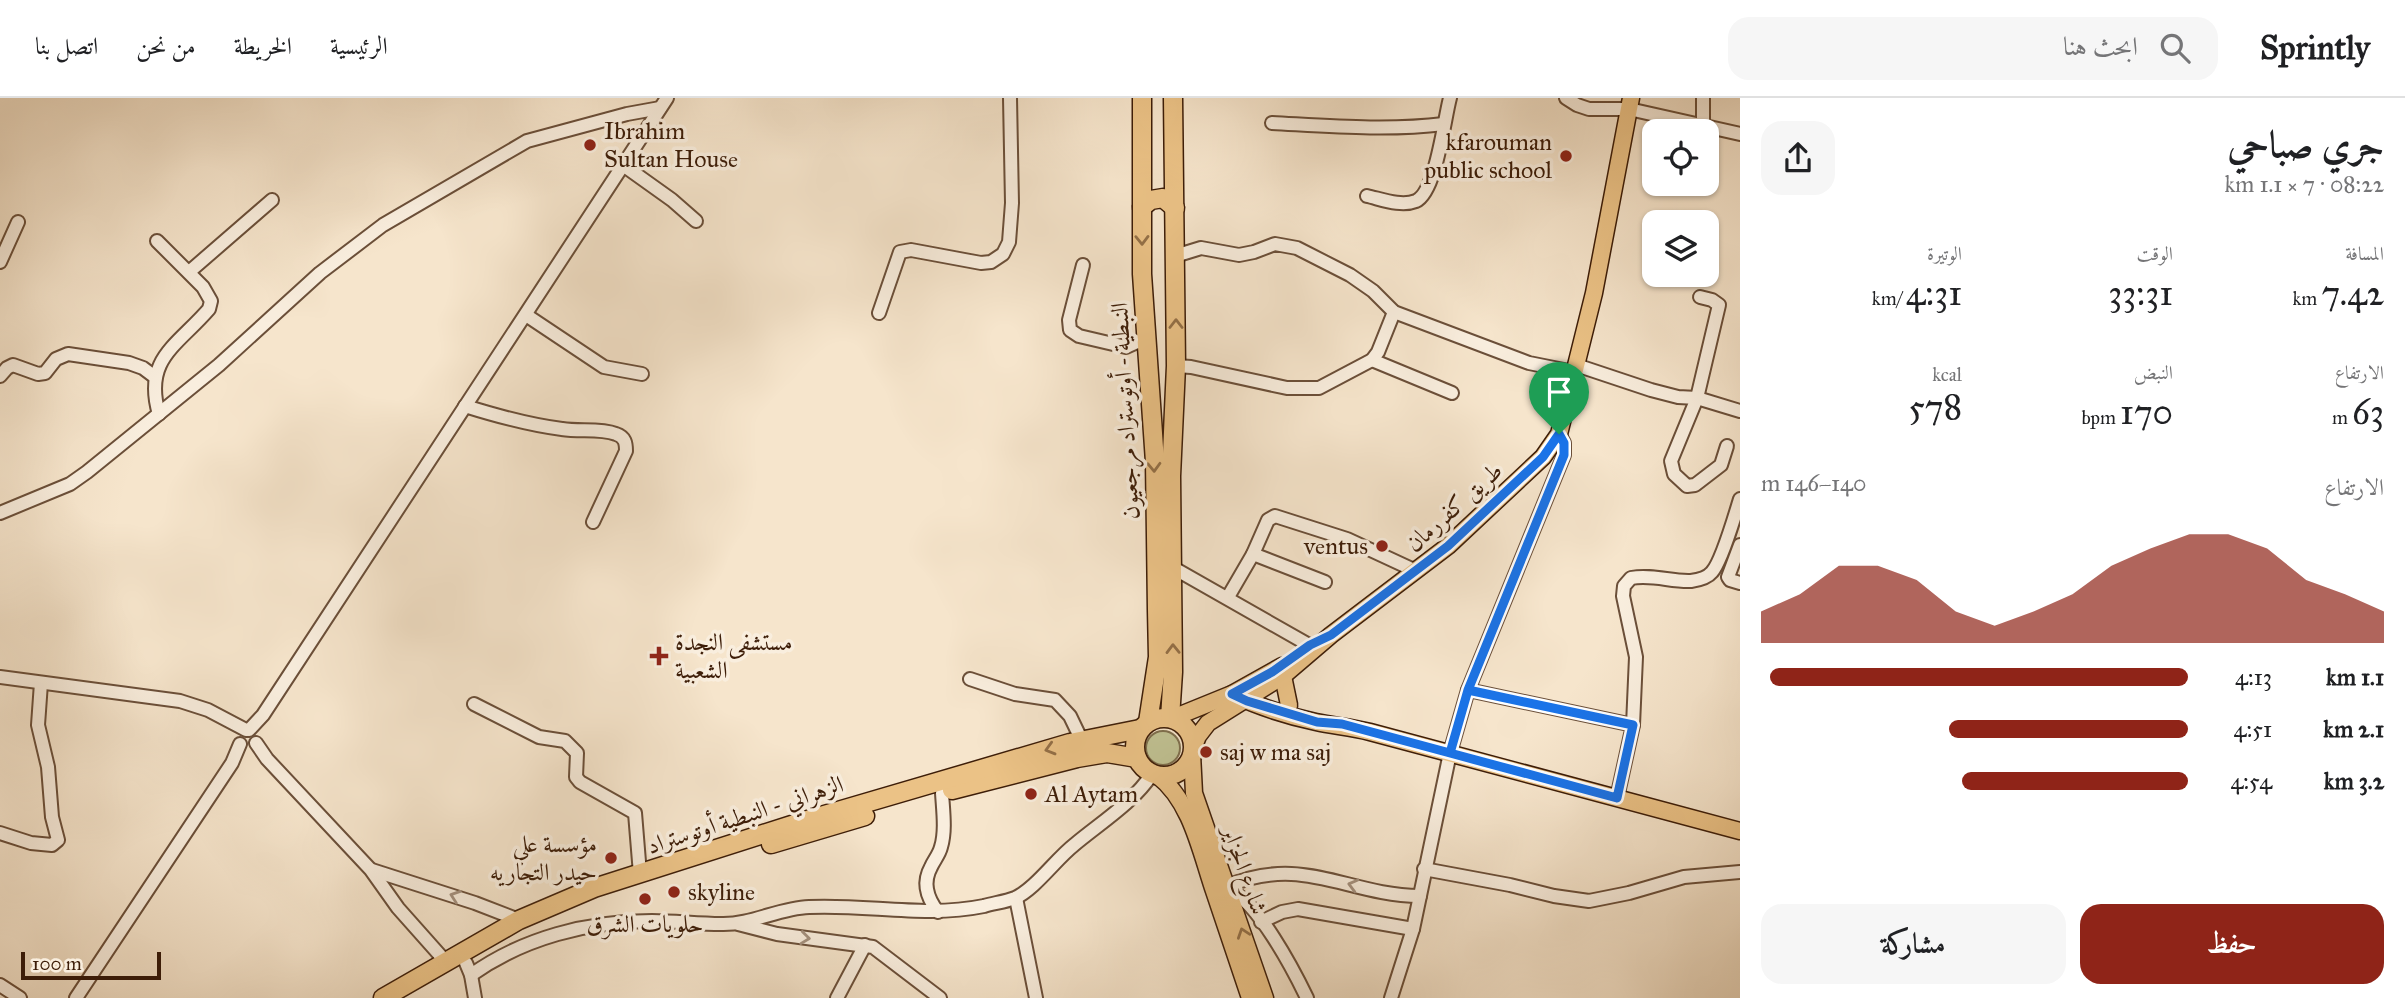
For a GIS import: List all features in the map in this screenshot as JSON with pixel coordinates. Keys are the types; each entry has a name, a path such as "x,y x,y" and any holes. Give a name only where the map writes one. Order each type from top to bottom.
{"highway":[{"name":"النبطية - أوتوستراد مرجعيون","path":"1142,98 1142,207 1146,338 1155,462 1158,645 1144,725"},
{"name":"النبطية - أوتوستراد مرجعيون","path":"1172,718 1170,566 1176,366 1174,98"},
{"path":"1142,163 1154,176 1166,173 1175,164"},
{"path":"1142,207 1157,198 1163,198 1175,208"},
{"path":"1162,717 1172,718 1184,725 1191,736 1193,752 1188,764 1180,772 1169,776 1155,775 1143,768 1137,758 1134,748 1136,738 1144,725 1162,717"},
{"name":"الزهراني - النبطية أوتوستراد","path":"383,998 519,920 594,888 804,821 1144,725"},
{"name":"الزهراني - النبطية أوتوستراد","path":"406,998 469,969 512,935 624,887 942,793 1077,758 1107,753 1137,758"}],"main road":[{"name":"طريق كفررمان","path":"1313,647 1448,546 1543,457 1559,434 1594,293 1630,104"},
{"path":"1172,718 1245,693 1283,676 1313,647"},
{"path":"1193,752 1198,736 1208,723 1272,672 1313,647"},
{"path":"1283,676 1289,705"},
{"path":"1245,693 1342,724 1740,831"},
{"path":"1245,693 1317,722 1342,724"},
{"name":"شارع الجزاير","path":"1193,752 1194,793 1265,998"},
{"name":"شارع الجزاير","path":"1155,775 1168,783 1196,837 1250,998"}],"street":[{"path":"879,313 900,252 912,250 987,263 1000,257 1006,249 1012,203 1010,98"},
{"path":"1367,196 1408,203 1422,197 1434,168 1450,98"},
{"path":"1566,98 1589,109 1630,104 1678,119"},
{"path":"1703,98 1703,119"},
{"path":"76,998 664,103"},
{"path":"0,513 70,484 255,334 320,272 394,218 527,141 664,103"},
{"path":"1272,124 1395,127 1444,124"},
{"path":"1719,130 1740,134"},
{"path":"624,165 696,221"},
{"path":"189,272 272,200"},
{"path":"0,262 18,222"},
{"path":"157,241 208,294 210,306 162,359 155,377 154,392 159,414"},
{"path":"1175,256 1201,248 1246,254 1275,244 1297,248 1350,275 1394,312 1529,363 1575,369 1740,411"},
{"path":"1083,265 1069,320 1070,330 1079,336 1126,347 1146,338"},
{"path":"1700,297 1713,300 1719,305 1697,398 1671,461 1674,474 1687,486 1695,485 1721,465 1727,446"},
{"path":"1176,366 1287,388 1313,389 1372,360 1378,352 1394,312"},
{"path":"526,315 604,367 642,374"},
{"path":"0,376 13,365 38,374 46,373 56,359 68,354 129,363 155,377"},
{"path":"1372,360 1452,393"},
{"path":"466,406 548,427 610,432 623,437 626,451 593,522"},
{"path":"1391,998 1413,929 1450,753 1468,690 1560,466 1564,443 1559,434"},
{"path":"1617,798 1633,725 1636,657 1623,596 1624,586 1631,578 1646,575 1690,581 1712,572 1739,507"},
{"path":"1228,597 1253,554 1268,520 1276,516 1347,539 1416,571"},
{"path":"1740,545 1728,577 1740,583"},
{"path":"1253,554 1325,582"},
{"path":"1170,566 1313,647"},
{"path":"0,677 180,701 208,710 248,740 267,759 371,870 398,908 446,962"},
{"path":"970,679 1015,694 1050,698 1059,702 1082,741"},
{"path":"0,833 32,843 52,845 58,840 52,817 48,767 38,725 41,682"},
{"path":"1468,690 1633,725"},
{"path":"474,704 540,737 565,741 570,745 577,753 576,777 580,782 635,813 640,874"},
{"path":"738,924 805,907 938,912 964,910 1016,898 1069,848 1136,794 1155,775"},
{"path":"938,912 930,903 925,888 929,870 940,852 942,842 942,793"},
{"path":"1424,869 1510,885 1554,897 1589,901 1684,877 1740,872"},
{"path":"371,870 519,920"},
{"path":"1228,888 1255,876 1285,873 1318,876 1379,892 1420,896"},
{"path":"1228,888 1242,897 1261,922 1289,962 1307,998"},
{"path":"1016,898 1036,998"},
{"path":"1261,922 1282,912 1298,909 1413,929"},
{"path":"475,998 469,969 549,936 597,925 650,921 738,924 777,934 873,947 940,998"},
{"path":"837,998 865,945"},
{"path":"0,985 20,998"}],"green space":[{"path":"1163,731 1175,736 1180,748 1175,760 1163,765 1151,760 1146,748 1151,736"}],"place":[{"name":"Ibrahim Sultan House","path":"590,145"},
{"name":"kfarouman public school","path":"1566,156"},
{"name":"ventus","path":"1382,546"},
{"name":"مستشفى النجدة الشعبية","path":"659,656"},
{"name":"saj w ma saj","path":"1206,752"},
{"name":"Al Aytam","path":"1031,794"},
{"name":"مؤسسة علي حيدر التجاريه","path":"611,858"},
{"name":"skyline","path":"674,892"},
{"name":"حلويات الشرق","path":"645,899"}],"route":[{"path":"1559,434 1543,457 1448,546 1331,635 1310,645 1272,672 1232,694 1317,722 1342,724 1450,753 1468,690 1633,725 1617,798 1450,753 1468,690 1564,455 1564,443 1559,434"}]}
